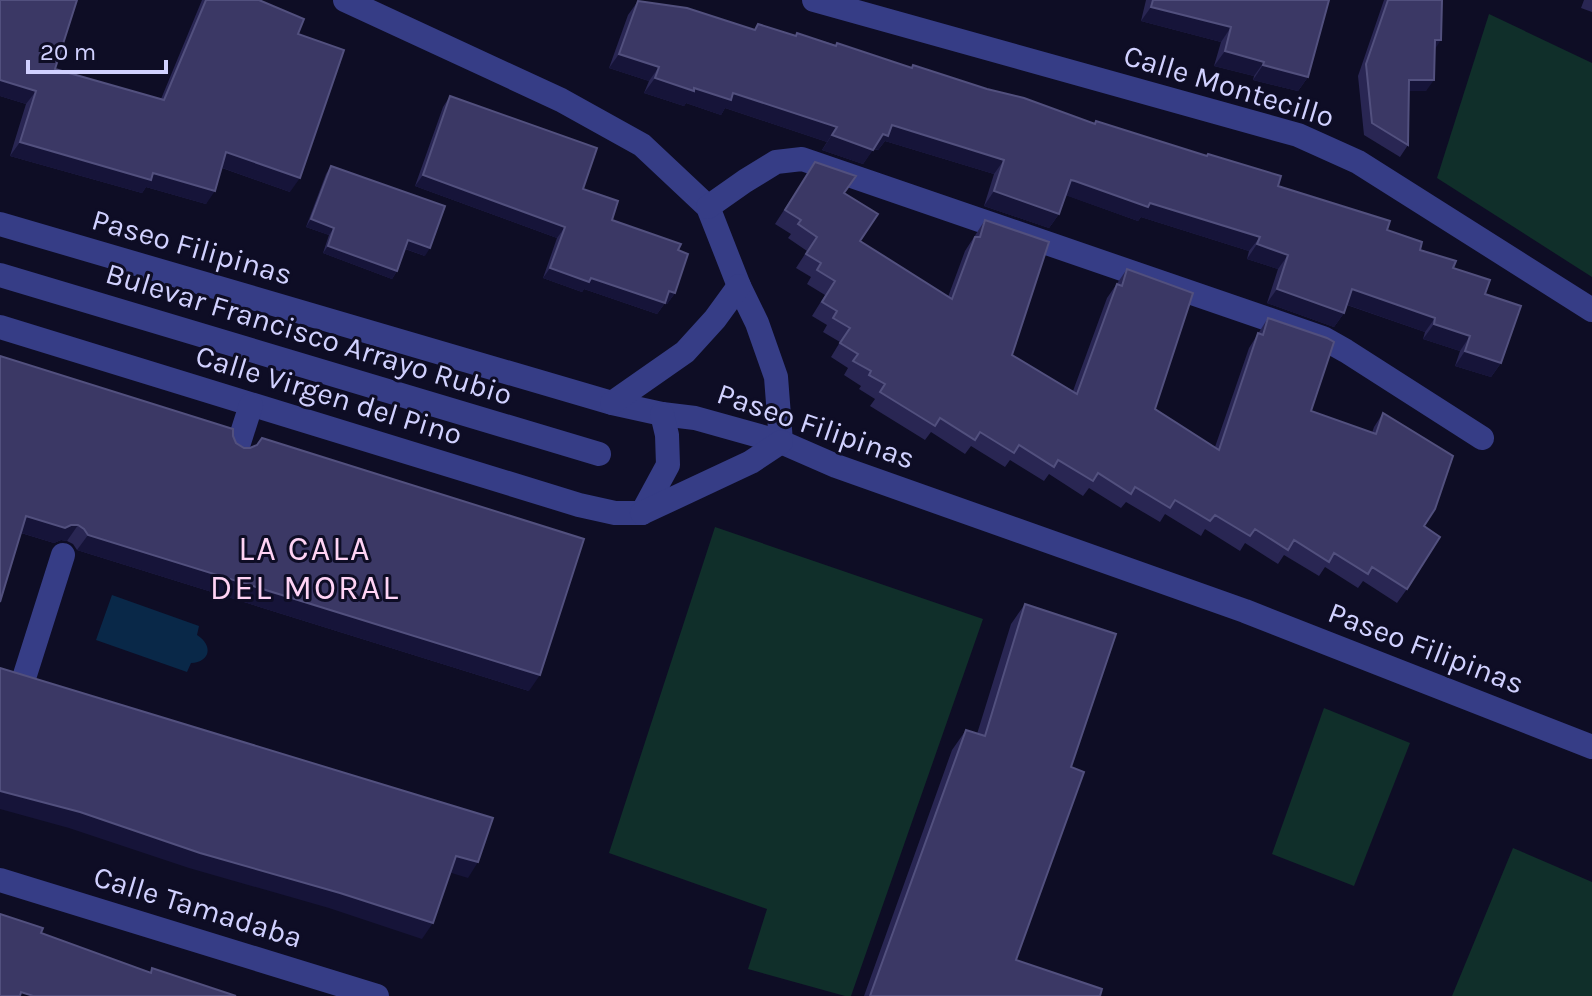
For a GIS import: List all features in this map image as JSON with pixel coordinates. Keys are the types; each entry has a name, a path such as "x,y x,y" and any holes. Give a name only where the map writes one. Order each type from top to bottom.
{"street":[{"path":"345,0 561,100 642,145 708,207 757,323 776,377 781,442"},
{"name":"Calle Montecillo","path":"814,0 1298,135 1358,162 1592,310"},
{"path":"708,207 776,162 802,159 1323,338 1482,438"},
{"name":"Paseo Filipinas","path":"0,224 612,403 695,418 781,442 836,466 1245,611 1592,747"},
{"name":"Bulevar Francisco Arrayo Rubio","path":"0,275 599,454"},
{"path":"612,403 685,352 739,286"},
{"name":"Calle Virgen del Pino","path":"0,327 579,505 615,513 642,513 751,462 781,442"},
{"path":"237,449 251,405"},
{"path":"642,513 668,465 667,435 662,414"},
{"path":"0,670 32,680 63,555"},
{"name":"Calle Tamadaba","path":"0,880 377,996"}],"green space":[{"path":"1489,14 1592,63 1592,277 1437,178"},
{"path":"715,527 983,619 851,996 748,969 767,909 609,853"},
{"path":"1324,708 1410,743 1354,886 1272,854"},
{"path":"1513,848 1592,882 1592,996 1452,996"}],"water":[{"path":"112,595 199,626 197,635 206,643 206,656 191,663 187,672 96,640"}],"building":[{"path":"0,0 77,0 55,69 164,100 206,0 259,0 304,19 298,34 344,50 300,178 226,152 215,191 153,173 151,180 20,142 36,91 0,80"},
{"path":"1153,0 1329,0 1308,77 1225,51 1231,27 1151,7"},
{"path":"1388,0 1442,0 1441,40 1435,40 1434,80 1409,80 1408,145 1372,123 1366,64"},
{"path":"638,1 687,8 755,30 758,24 796,36 797,33 912,68 913,65 1024,98 1095,124 1096,121 1281,176 1278,186 1390,221 1387,230 1422,242 1420,250 1456,261 1453,268 1490,280 1485,294 1521,306 1501,363 1465,351 1470,336 1434,324 1435,318 1352,289 1344,313 1277,289 1288,255 1257,244 1260,237 1150,203 1148,207 1071,180 1059,214 994,191 1004,160 892,125 888,136 883,134 873,150 832,135 837,127 733,93 731,100 655,78 659,67 619,54"},
{"path":"450,96 597,148 583,189 618,201 612,220 681,244 678,250 688,254 675,293 669,291 665,303 550,268 565,227 423,175"},
{"path":"815,162 856,176 844,193 878,214 860,241 952,299 975,237 980,237 985,220 1049,242 1012,355 1077,394 1117,284 1122,286 1127,269 1193,293 1155,409 1219,450 1258,333 1263,335 1268,318 1334,342 1311,411 1376,434 1383,413 1453,456 1435,509 1424,526 1440,537 1407,589 1372,567 1368,574 1334,553 1329,562 1294,540 1288,550 1255,529 1250,536 1215,515 1210,521 1175,500 1170,508 1135,487 1131,494 1098,473 1093,481 1058,460 1054,467 1019,445 1014,453 980,432 975,440 940,418 935,426 880,392 885,384 853,361 858,354 840,343 850,328 833,318 837,311 822,302 835,281 817,270 821,263 806,254 817,237 798,224 801,220 785,210"},
{"path":"331,166 445,206 430,248 408,240 397,271 328,246 334,228 311,219"},
{"path":"0,356 233,429 236,443 244,448 257,445 262,438 584,539 540,675 88,535 78,525 65,528 26,516 0,602"},
{"path":"1025,604 1116,634 1071,767 1084,772 1016,960 1102,989 1100,996 870,996 966,730 985,736"},
{"path":"0,668 493,818 478,862 456,856 433,923 200,853 80,812 0,791"},
{"path":"0,914 43,928 41,933 151,973 152,968 236,996 33,996 21,992 20,996 0,996"}],"district":[{"name":"LA CALA DEL MORAL","path":"305,568"}]}
